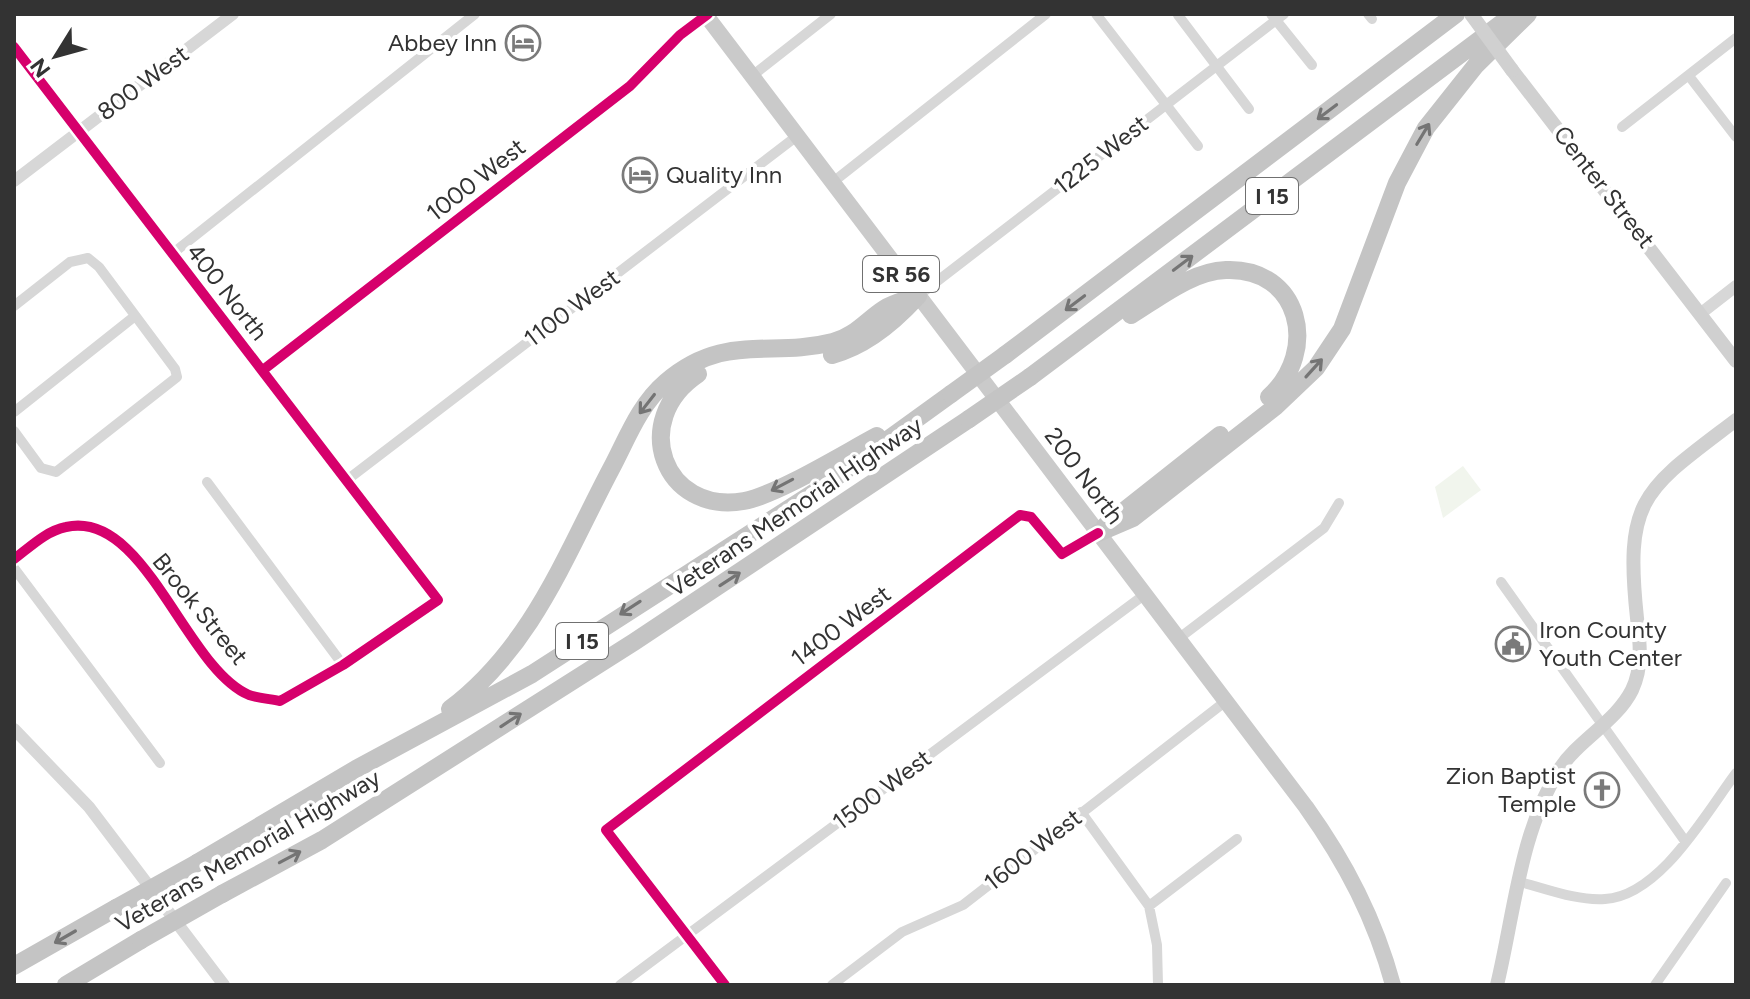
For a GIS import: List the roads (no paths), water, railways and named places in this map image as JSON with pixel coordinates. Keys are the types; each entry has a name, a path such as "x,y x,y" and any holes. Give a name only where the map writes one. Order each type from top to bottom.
{"highway":[{"name":"Veterans Memorial Highway","path":"14,966 356,769 532,674 821,488 1005,355 1456,14"},
{"name":"Veterans Memorial Highway","path":"66,985 322,840 634,642 969,419 1056,359 1514,14"},
{"path":"1098,533 1133,518 1275,407 1316,368 1342,329 1397,183 1426,128 1476,65 1528,14"},
{"path":"1056,359 1171,291 1215,271 1238,271 1265,280 1290,305 1297,321 1299,346 1284,384 1124,507 1098,533"},
{"path":"918,296 899,316 865,342 843,352 820,357 742,358 710,367 683,385 673,396 665,409 660,441 667,468 690,491 718,500 743,501 764,494 927,411"},
{"path":"356,769 427,726 463,699 503,659 547,598 631,427 665,383 709,356 741,348 817,345 844,339 886,308 918,296"}],"main road":[{"name":"200 North","path":"706,14 1335,847 1366,906 1393,985"},
{"name":"Center Street","path":"1471,14 1736,361"},
{"path":"1497,985 1537,815 1549,787 1565,761 1631,691 1639,669 1640,644 1631,562 1638,517 1651,492 1670,470 1736,420"}],"street":[{"name":"800 West","path":"14,181 233,14"},
{"path":"172,254 475,14"},
{"name":"1000 West","path":"263,370 630,86 680,35 706,14"},
{"path":"752,76 831,14"},
{"path":"833,182 1046,14"},
{"path":"1096,14 1198,146"},
{"path":"1178,15 1249,109"},
{"path":"1277,16 1312,65"},
{"name":"1225 West","path":"918,296 1277,16"},
{"path":"1622,127 1736,38"},
{"name":"400 North","path":"14,47 438,600"},
{"path":"1689,76 1736,137"},
{"name":"1100 West","path":"347,480 797,136"},
{"path":"14,306 70,262 88,258 175,369 177,377 172,385 56,472 41,468 14,431"},
{"path":"1700,314 1736,286"},
{"path":"14,412 135,316"},
{"path":"207,482 343,665"},
{"path":"1178,639 1324,528 1339,503"},
{"name":"1400 West","path":"687,935 606,830 1020,515 1031,517 1062,554 1098,533"},
{"name":"Brook Street","path":"14,559 58,529 83,526 106,532 127,550 224,675 248,694 280,701 343,665 438,600"},
{"path":"14,568 160,763"},
{"path":"1501,582 1685,841"},
{"name":"1500 West","path":"620,985 1144,595"},
{"name":"1600 West","path":"832,985 902,932 963,905 1226,701"},
{"path":"14,729 83,800 224,985"},
{"path":"1520,882 1578,897 1615,898 1639,888 1656,876 1736,773"},
{"path":"1081,812 1149,906 1157,945 1158,985"},
{"path":"1149,906 1237,839"},
{"path":"1655,985 1726,883"},
{"path":"687,935 725,985"}],"place":[{"name":"Abbey Inn","path":"523,43"},
{"name":"Quality Inn","path":"640,175"},
{"name":"Iron County Youth Center","path":"1513,644"},
{"name":"Zion Baptist Temple","path":"1602,790"}]}
